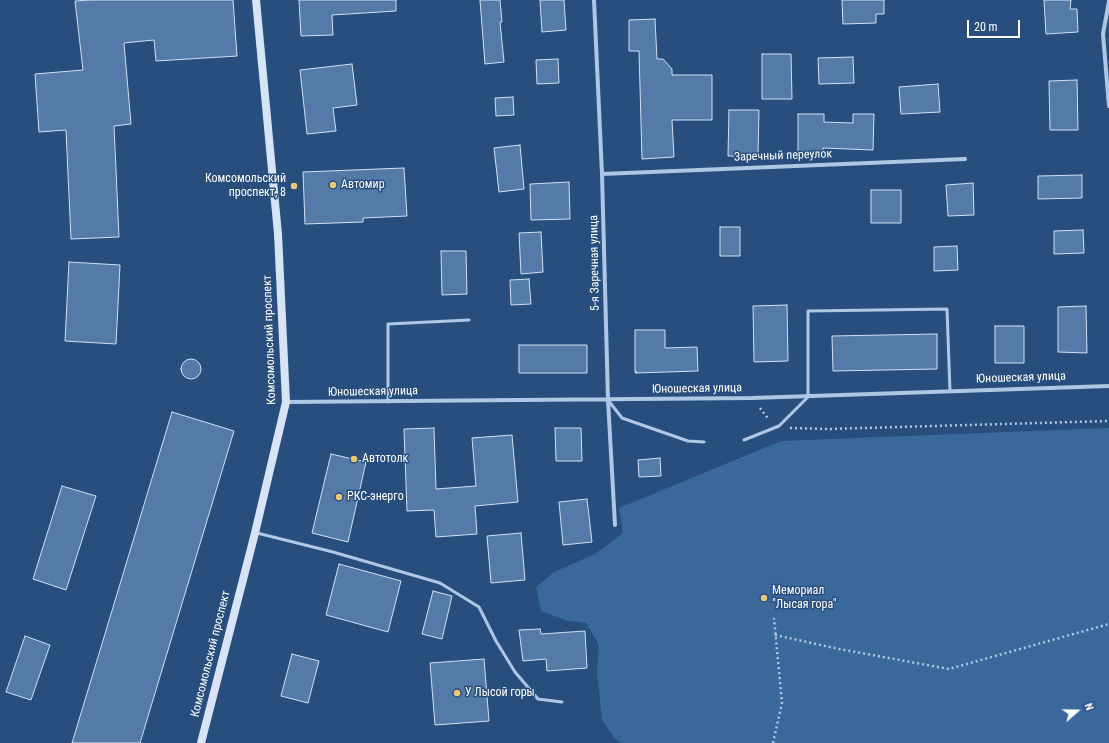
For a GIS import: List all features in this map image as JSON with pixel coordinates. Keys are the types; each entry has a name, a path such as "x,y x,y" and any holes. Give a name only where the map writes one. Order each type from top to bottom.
{"main road":[{"name":"Комсомольский проспект","path":"201,743 255,533 286,402 278,234 256,0"}],"street":[{"name":"5-я Заречная улица","path":"594,0 602,174 608,400 615,525"},
{"path":"1109,1 1104,34 1109,106"},
{"name":"Заречный переулок","path":"602,174 964,159"},
{"name":"Юношеская улица","path":"286,402 808,397 1109,386"}],"lane":[{"path":"744,440 779,426 808,397 808,311 947,309 950,391"},
{"path":"388,402 388,324 469,320"},
{"path":"608,400 622,418 688,441 704,442"},
{"path":"255,533 333,552 440,582 479,607 496,641 515,672 538,699 562,702"}],"path":[{"path":"752,398 773,424 794,430 1109,421"},
{"path":"773,743 782,703 774,618"},
{"path":"775,635 839,649 949,669 1109,624"}],"shaded area":[{"path":"1109,428 1109,743 622,743 616,740 602,720 597,672 599,645 586,623 568,621 541,611 536,587 554,572 595,554 623,533 619,508 781,441"}],"building":[{"path":"233,0 237,56 156,61 154,40 124,43 131,124 114,126 119,237 71,239 66,130 39,132 35,74 83,70 75,1"},
{"path":"299,0 396,0 396,11 332,15 333,35 301,36"},
{"path":"480,0 500,0 502,22 500,22 504,62 485,64"},
{"path":"540,0 564,0 566,30 542,32"},
{"path":"842,0 884,0 884,14 876,14 876,23 843,24"},
{"path":"1044,0 1071,0 1070,9 1077,9 1078,32 1046,34"},
{"path":"655,19 657,59 663,59 672,69 672,75 712,75 712,120 672,120 674,157 642,159 639,51 629,51 629,20"},
{"path":"762,54 791,54 792,99 762,99"},
{"path":"853,57 854,83 819,84 818,58"},
{"path":"558,59 559,83 537,84 536,60"},
{"path":"352,64 357,105 333,108 336,131 307,134 300,70"},
{"path":"1077,80 1078,130 1050,130 1049,81"},
{"path":"938,84 940,112 901,114 899,87"},
{"path":"513,97 514,115 496,116 495,98"},
{"path":"729,110 759,110 758,156 728,156"},
{"path":"798,114 824,114 824,122 853,123 853,114 874,114 873,150 823,148 823,153 798,153"},
{"path":"520,145 524,189 499,192 494,148"},
{"path":"404,168 407,216 363,218 363,222 305,224 303,172"},
{"path":"1082,175 1082,198 1038,199 1038,176"},
{"path":"569,182 570,219 531,220 530,184"},
{"path":"973,183 974,215 948,216 946,185"},
{"path":"871,190 901,190 901,223 871,223"},
{"path":"720,227 740,227 740,256 720,256"},
{"path":"1083,230 1084,253 1054,254 1054,231"},
{"path":"541,232 543,272 521,274 519,233"},
{"path":"957,246 958,270 934,271 934,247"},
{"path":"441,251 466,251 467,294 442,295"},
{"path":"69,262 120,265 116,344 65,341"},
{"path":"529,279 531,304 511,305 510,280"},
{"path":"787,305 788,361 754,362 753,306"},
{"path":"1086,306 1087,353 1058,352 1058,307"},
{"path":"995,326 1024,326 1024,363 995,363"},
{"path":"635,330 665,330 665,348 697,347 698,371 635,373 637,372 635,372"},
{"path":"937,334 937,369 833,371 832,336"},
{"path":"519,345 587,345 587,373 519,373"},
{"path":"191,359 198,362 201,369 198,376 191,379 184,376 181,369 184,362"},
{"path":"172,412 234,431 140,743 72,743"},
{"path":"434,428 436,489 476,486 472,438 512,435 518,502 475,506 477,534 436,537 434,510 407,511 404,429"},
{"path":"555,428 581,428 582,461 556,461"},
{"path":"331,454 366,462 348,542 312,533"},
{"path":"660,458 661,476 639,477 638,460"},
{"path":"62,486 96,496 66,590 33,579"},
{"path":"587,499 592,542 563,545 559,502"},
{"path":"521,533 525,580 491,583 487,536"},
{"path":"339,564 401,581 388,632 326,615"},
{"path":"433,591 452,596 442,639 422,634"},
{"path":"540,629 541,634 585,631 587,668 547,671 546,659 523,661 519,630"},
{"path":"25,636 50,645 31,700 6,692"},
{"path":"292,654 319,661 308,703 281,696"},
{"path":"484,659 489,721 435,725 430,663"}],"place":[{"name":"Автомир","path":"333,185"},
{"name":"Комсомольский проспект, 8","path":"294,186"},
{"name":"Автотолк","path":"354,459"},
{"name":"РКС-энерго","path":"339,497"},
{"name":"Мемориал \"Лысая гора\"","path":"764,598"},
{"name":"У Лысой горы","path":"457,693"}]}
